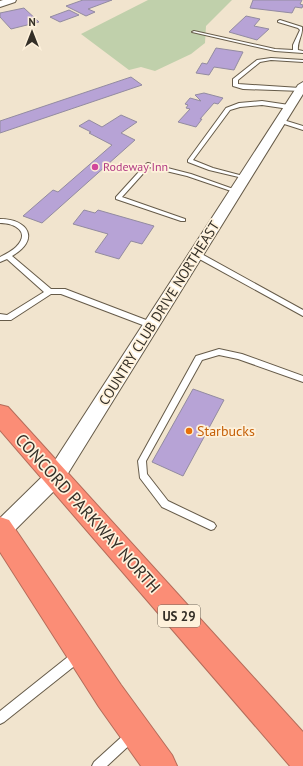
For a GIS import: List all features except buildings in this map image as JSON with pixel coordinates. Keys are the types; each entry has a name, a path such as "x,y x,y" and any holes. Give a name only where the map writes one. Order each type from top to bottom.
{"highway":[{"name":"CONCORD PARKWAY NORTH","path":"0,414 303,756"},
{"path":"0,530 82,653 161,766"}],"street":[{"path":"0,4 12,0"},
{"name":"COUNTRY CLUB DRIVE NORTHEAST","path":"0,530 55,477 302,88"}],"lane":[{"path":"280,21 300,27 302,30 295,45 296,51"},
{"path":"194,32 275,50 303,52"},
{"path":"302,88 243,87 236,85 235,80 259,61 271,59 303,61"},
{"path":"245,178 211,170 190,161 228,109 239,105 262,103 289,107"},
{"path":"280,121 303,128"},
{"path":"183,220 118,198 148,165 189,175 236,191"},
{"path":"0,221 16,223 24,228 25,233 24,241 17,250 0,260"},
{"path":"196,254 303,313"},
{"path":"8,256 49,292"},
{"path":"0,317 8,318 49,292 62,291 151,325"},
{"path":"211,526 166,504 143,475 142,461 199,358 219,352 232,354 303,379"},
{"path":"0,718 82,653"},
{"path":"98,766 136,732"}],"green space":[{"path":"148,0 232,0 206,26 205,43 191,54 155,71 141,67 129,70 81,34"}],"place":[{"name":"Rodeway Inn","path":"95,167"},
{"name":"Starbucks","path":"189,431"}]}
